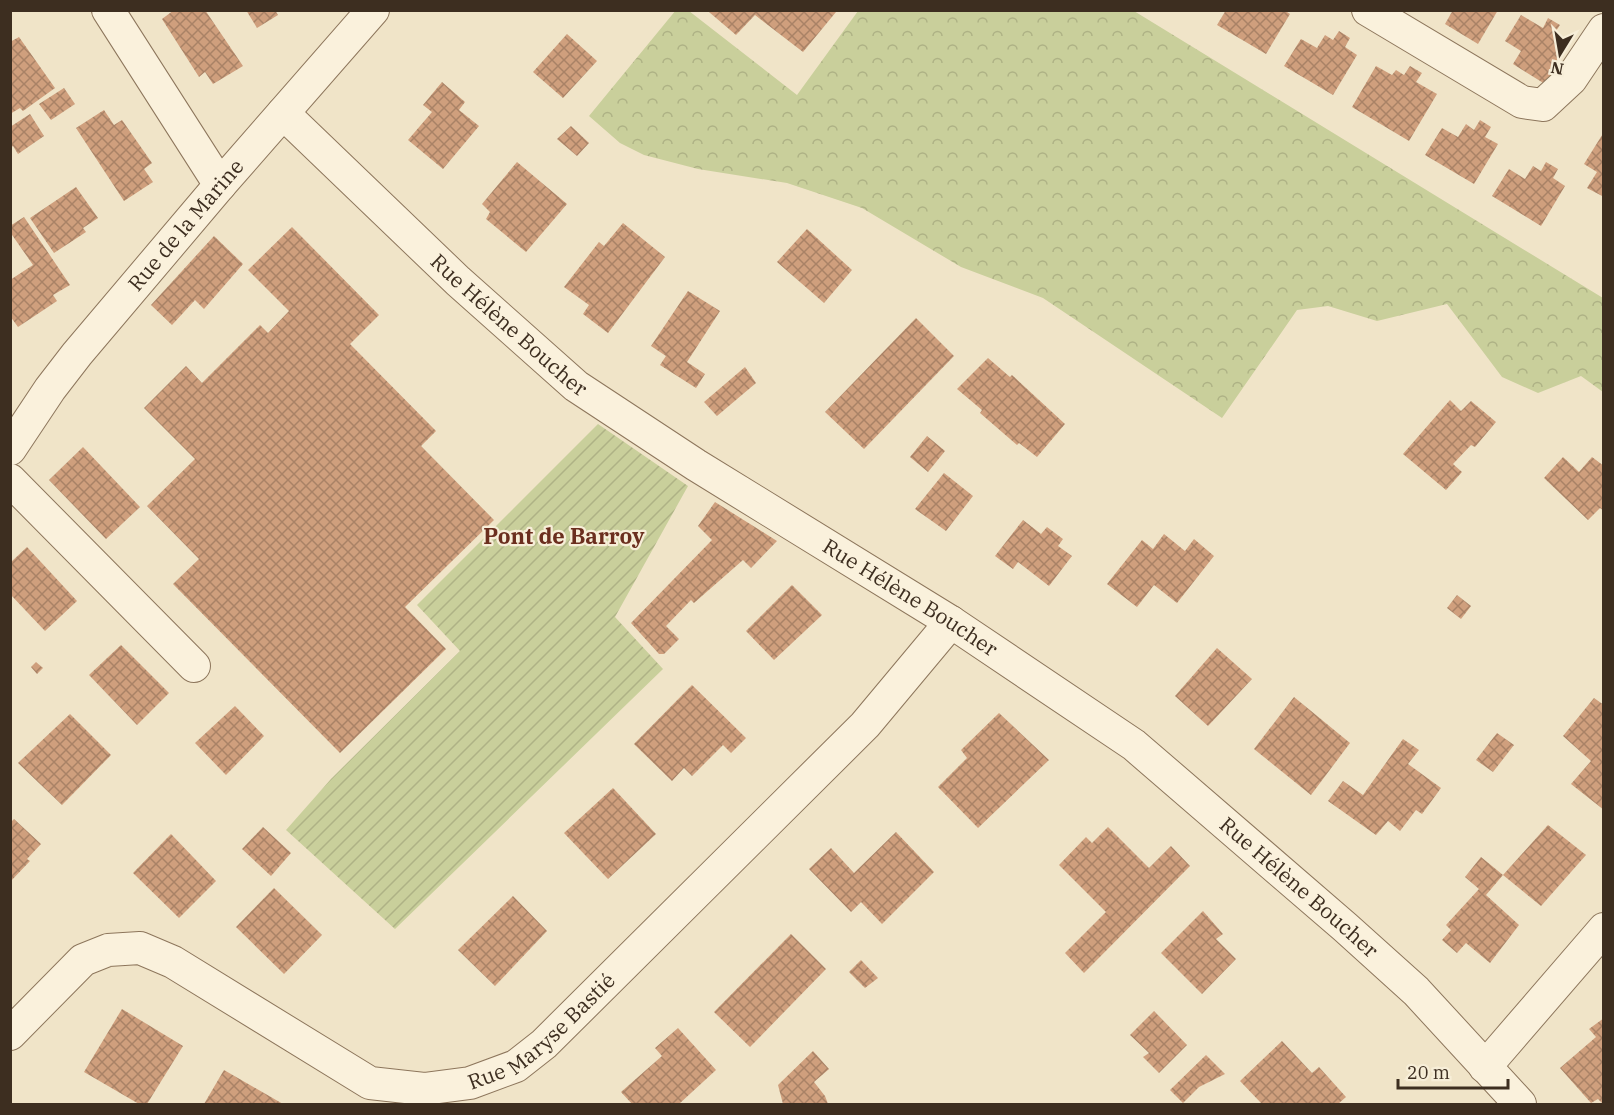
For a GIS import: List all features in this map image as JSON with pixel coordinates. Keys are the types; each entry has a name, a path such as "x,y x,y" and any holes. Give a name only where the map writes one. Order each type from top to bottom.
{"street":[{"path":"108,10 220,185"},
{"name":"Rue de la Marine","path":"10,449 50,389 77,354 220,185 373,10"},
{"path":"1368,10 1522,102 1543,105 1571,79 1604,30"},
{"name":"Rue Hélène Boucher","path":"283,113 458,281 576,386 696,465 951,622 1134,745 1346,927 1416,991 1520,1104"},
{"path":"10,480 194,666"},
{"name":"Rue Maryse Bastié","path":"10,1034 83,960 108,950 140,948 173,962 369,1083 424,1089 470,1083 487,1078 516,1065 552,1035 865,725 951,622"},
{"path":"1485,1067 1604,928"}],"green space":[{"path":"676,10 689,11 797,95 858,11 1134,11 1603,298 1603,392 1581,376 1538,393 1502,377 1447,304 1377,321 1328,306 1297,310 1222,418 1043,298 961,267 862,208 787,183 698,169 644,155 620,143 589,116"},
{"path":"598,424 688,486 615,617 663,669 395,929 286,830 331,779 460,651 417,605"}],"building":[{"path":"174,10 205,10 243,66 213,84 205,72 199,77 162,19"},
{"path":"246,10 275,10 278,15 257,28"},
{"path":"710,10 833,10 836,12 803,52 755,15 736,35 709,12"},
{"path":"1226,10 1284,10 1290,14 1266,54 1217,25"},
{"path":"1453,10 1498,10 1478,44 1445,24"},
{"path":"1521,15 1543,28 1548,18 1560,25 1554,34 1570,44 1545,84 1513,64 1521,51 1505,41"},
{"path":"1339,31 1350,38 1345,47 1357,55 1333,95 1284,66 1301,39 1317,48 1325,35 1333,40"},
{"path":"567,34 597,61 563,98 533,72"},
{"path":"19,37 55,88 23,111 20,108 10,114 10,42"},
{"path":"1376,66 1392,75 1396,70 1404,75 1410,66 1422,73 1416,82 1437,94 1409,141 1352,107"},
{"path":"442,82 465,102 459,110 479,126 443,169 408,140 432,112 423,105"},
{"path":"64,88 75,104 51,120 39,104"},
{"path":"104,110 114,125 122,120 152,163 144,169 153,182 124,201 76,128"},
{"path":"30,114 44,136 18,154 13,146 10,148 10,127"},
{"path":"1480,120 1491,127 1485,137 1498,144 1474,184 1425,155 1442,128 1458,137 1466,124 1474,130"},
{"path":"571,126 589,143 577,156 557,139"},
{"path":"1604,132 1604,197 1587,188 1597,172 1584,164"},
{"path":"517,162 567,204 526,252 486,219 490,212 482,204"},
{"path":"1546,162 1558,169 1553,178 1565,186 1541,226 1492,196 1509,169 1525,179 1533,166 1541,171"},
{"path":"76,187 98,218 83,228 86,232 54,253 30,218"},
{"path":"24,217 70,285 53,295 57,301 18,327 10,316 10,280 33,265 10,232 10,226"},
{"path":"623,223 665,257 608,333 583,314 589,305 564,287 599,242 604,246"},
{"path":"292,227 379,315 350,344 436,431 421,446 494,520 405,607 446,649 340,753 173,584 199,559 147,506 195,459 144,408 186,366 202,383 260,325 268,333 289,311 248,270"},
{"path":"807,229 852,270 824,303 777,262"},
{"path":"214,236 243,264 204,309 195,300 172,325 151,305"},
{"path":"688,291 720,311 687,362 705,374 696,388 660,365 666,356 651,346"},
{"path":"916,318 954,356 864,449 825,412"},
{"path":"988,358 1010,377 1012,375 1065,424 1037,457 1019,443 1017,445 980,413 982,410 957,389"},
{"path":"745,367 756,383 717,416 704,402"},
{"path":"1450,400 1461,411 1471,401 1496,422 1475,447 1471,445 1453,464 1462,472 1446,490 1403,454"},
{"path":"927,436 945,451 928,472 910,457"},
{"path":"83,447 140,507 106,539 49,480"},
{"path":"1563,457 1579,472 1592,457 1604,466 1604,511 1600,508 1588,520 1544,478"},
{"path":"944,473 973,496 946,531 915,509"},
{"path":"715,502 777,541 751,568 743,560 694,603 691,600 666,626 679,639 664,654 659,654 631,623 712,540 698,526"},
{"path":"1023,520 1041,534 1047,527 1063,539 1058,546 1072,556 1049,586 1018,562 1013,569 995,556"},
{"path":"1164,534 1185,551 1194,539 1214,556 1177,603 1154,585 1137,607 1107,584 1142,540 1153,549"},
{"path":"27,547 77,601 45,631 10,594 10,563"},
{"path":"792,585 822,615 774,660 746,631"},
{"path":"1457,595 1471,606 1461,619 1447,608"},
{"path":"121,645 169,693 137,725 89,675"},
{"path":"1217,648 1252,679 1208,726 1175,696"},
{"path":"36,662 43,668 37,674 31,667"},
{"path":"692,685 746,738 731,753 723,745 692,776 684,768 672,781 634,744"},
{"path":"1294,697 1350,743 1311,795 1254,749"},
{"path":"1594,698 1604,705 1604,810 1571,784 1591,761 1563,736"},
{"path":"235,706 264,736 226,775 195,743"},
{"path":"999,713 1049,760 978,828 938,787 967,758 961,750"},
{"path":"70,714 111,755 62,805 18,763"},
{"path":"1497,733 1514,745 1493,772 1476,760"},
{"path":"1403,739 1419,750 1408,764 1441,788 1422,814 1416,810 1400,831 1388,821 1376,835 1328,801 1343,781 1363,795"},
{"path":"613,788 656,834 608,879 564,833"},
{"path":"14,819 41,844 27,859 30,861 10,882 10,823"},
{"path":"1548,825 1586,855 1541,906 1503,875"},
{"path":"263,827 291,853 271,876 242,849"},
{"path":"1108,827 1149,868 1171,846 1190,866 1084,973 1065,953 1106,912 1059,865 1086,837 1092,843"},
{"path":"896,832 934,872 882,924 861,902 851,912 809,869 831,848 854,873"},
{"path":"171,834 216,881 179,918 133,873"},
{"path":"1481,857 1503,875 1486,895 1519,925 1490,963 1466,943 1457,953 1442,940 1451,930 1446,925 1479,889 1465,877"},
{"path":"274,888 322,935 284,974 236,927"},
{"path":"513,896 547,931 495,986 458,950"},
{"path":"1203,911 1223,934 1216,939 1236,959 1202,994 1161,953"},
{"path":"791,934 826,969 750,1047 714,1012"},
{"path":"861,960 878,978 865,988 849,972"},
{"path":"122,1009 183,1046 147,1104 139,1104 84,1072"},
{"path":"1154,1011 1187,1045 1159,1073 1143,1057 1149,1053 1130,1035"},
{"path":"1604,1018 1603,1104 1598,1099 1591,1103 1560,1068 1596,1037 1589,1029"},
{"path":"678,1028 716,1070 679,1104 632,1104 621,1092 662,1056 655,1048"},
{"path":"1282,1041 1312,1073 1319,1067 1346,1097 1338,1104 1259,1104 1261,1103 1240,1081"},
{"path":"813,1051 829,1069 814,1082 828,1104 783,1104 778,1085"},
{"path":"1206,1055 1225,1074 1199,1087 1183,1103 1170,1090"},
{"path":"224,1070 283,1104 204,1104"}],"district":[{"name":"Pont de Barroy","path":"564,536"}]}
